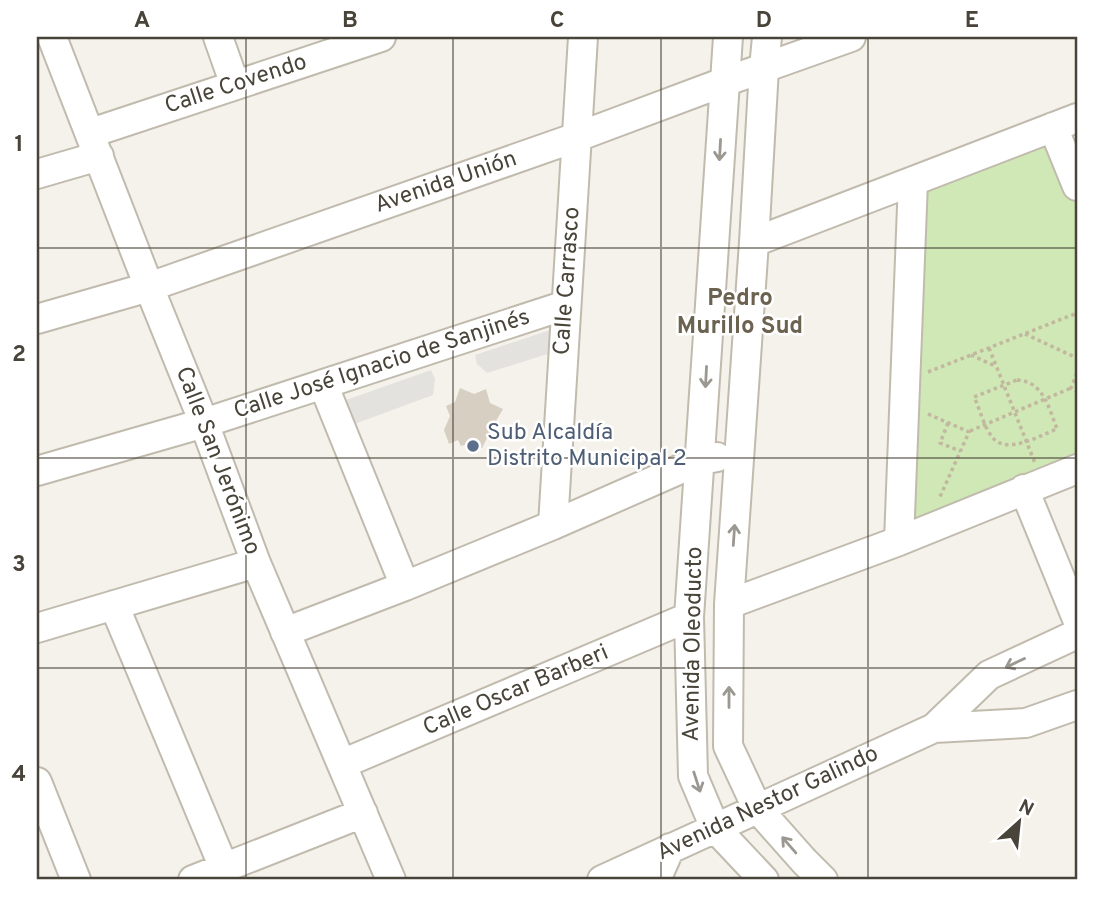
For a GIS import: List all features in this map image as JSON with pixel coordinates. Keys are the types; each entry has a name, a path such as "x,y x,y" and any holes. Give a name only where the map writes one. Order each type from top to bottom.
{"street":[{"name":"Calle San Jerónimo","path":"52,37 256,563 391,880"},
{"path":"218,37 235,85"},
{"name":"Calle Carrasco","path":"552,526 583,37"},
{"name":"Avenida Oleoducto","path":"715,828 693,776 689,617 728,37"},
{"name":"Avenida Oleoducto","path":"768,37 729,604 729,746 757,808 823,880"},
{"name":"Avenida Unión","path":"37,319 149,287 577,137 851,37"},
{"name":"Calle Covendo","path":"37,174 95,145 235,85 376,38"},
{"path":"754,242 1065,122 1077,186"},
{"path":"899,541 914,181"},
{"name":"Calle José Ignacio de Sanjinés","path":"37,471 204,424 566,305"},
{"path":"323,384 405,586"},
{"path":"285,632 552,526 701,460 740,453"},
{"path":"729,604 899,541 1077,469"},
{"path":"1033,485 1077,620"},
{"path":"37,628 256,563"},
{"path":"114,605 224,868"},
{"name":"Calle Oscar Barberi","path":"342,764 689,617"},
{"name":"Avenida Nestor Galindo","path":"602,880 934,728 989,675 1077,634"},
{"name":"Avenida Nestor Galindo","path":"934,728 1026,723 1077,705"},
{"path":"37,782 76,880"},
{"path":"193,880 363,813"},
{"path":"715,828 764,880"},
{"path":"656,880 670,848"},
{"path":"670,848 674,880"}],"path":[{"path":"919,376 1077,313"},
{"path":"1024,334 1077,358"},
{"path":"989,348 1026,441 1033,485"},
{"path":"971,355 996,367"},
{"path":"933,526 930,519 969,432 1071,388 1077,373"},
{"path":"1017,380 1024,380 1037,387 1045,399 1057,429 1010,446 993,438 974,397 1017,380"},
{"path":"1071,388 1077,391"},
{"path":"928,414 969,432"},
{"path":"948,423 940,443 960,452"}],"green space":[{"path":"1051,144 1077,208 1077,463 911,528 924,190"}],"shaded area":[{"path":"559,327 557,351 487,373 477,364 475,355"},
{"path":"431,370 435,379 433,395 352,425 343,407 346,400"}],"building":[{"path":"460,388 474,394 486,389 490,403 503,409 496,421 499,432 489,434 482,448 472,443 461,446 458,440 449,444 444,430 450,416 446,406 455,402"}],"place":[{"name":"Sub Alcaldía Distrito Municipal 2","path":"473,446"}],"district":[{"name":"Pedro Murillo Sud","path":"740,313"}]}
